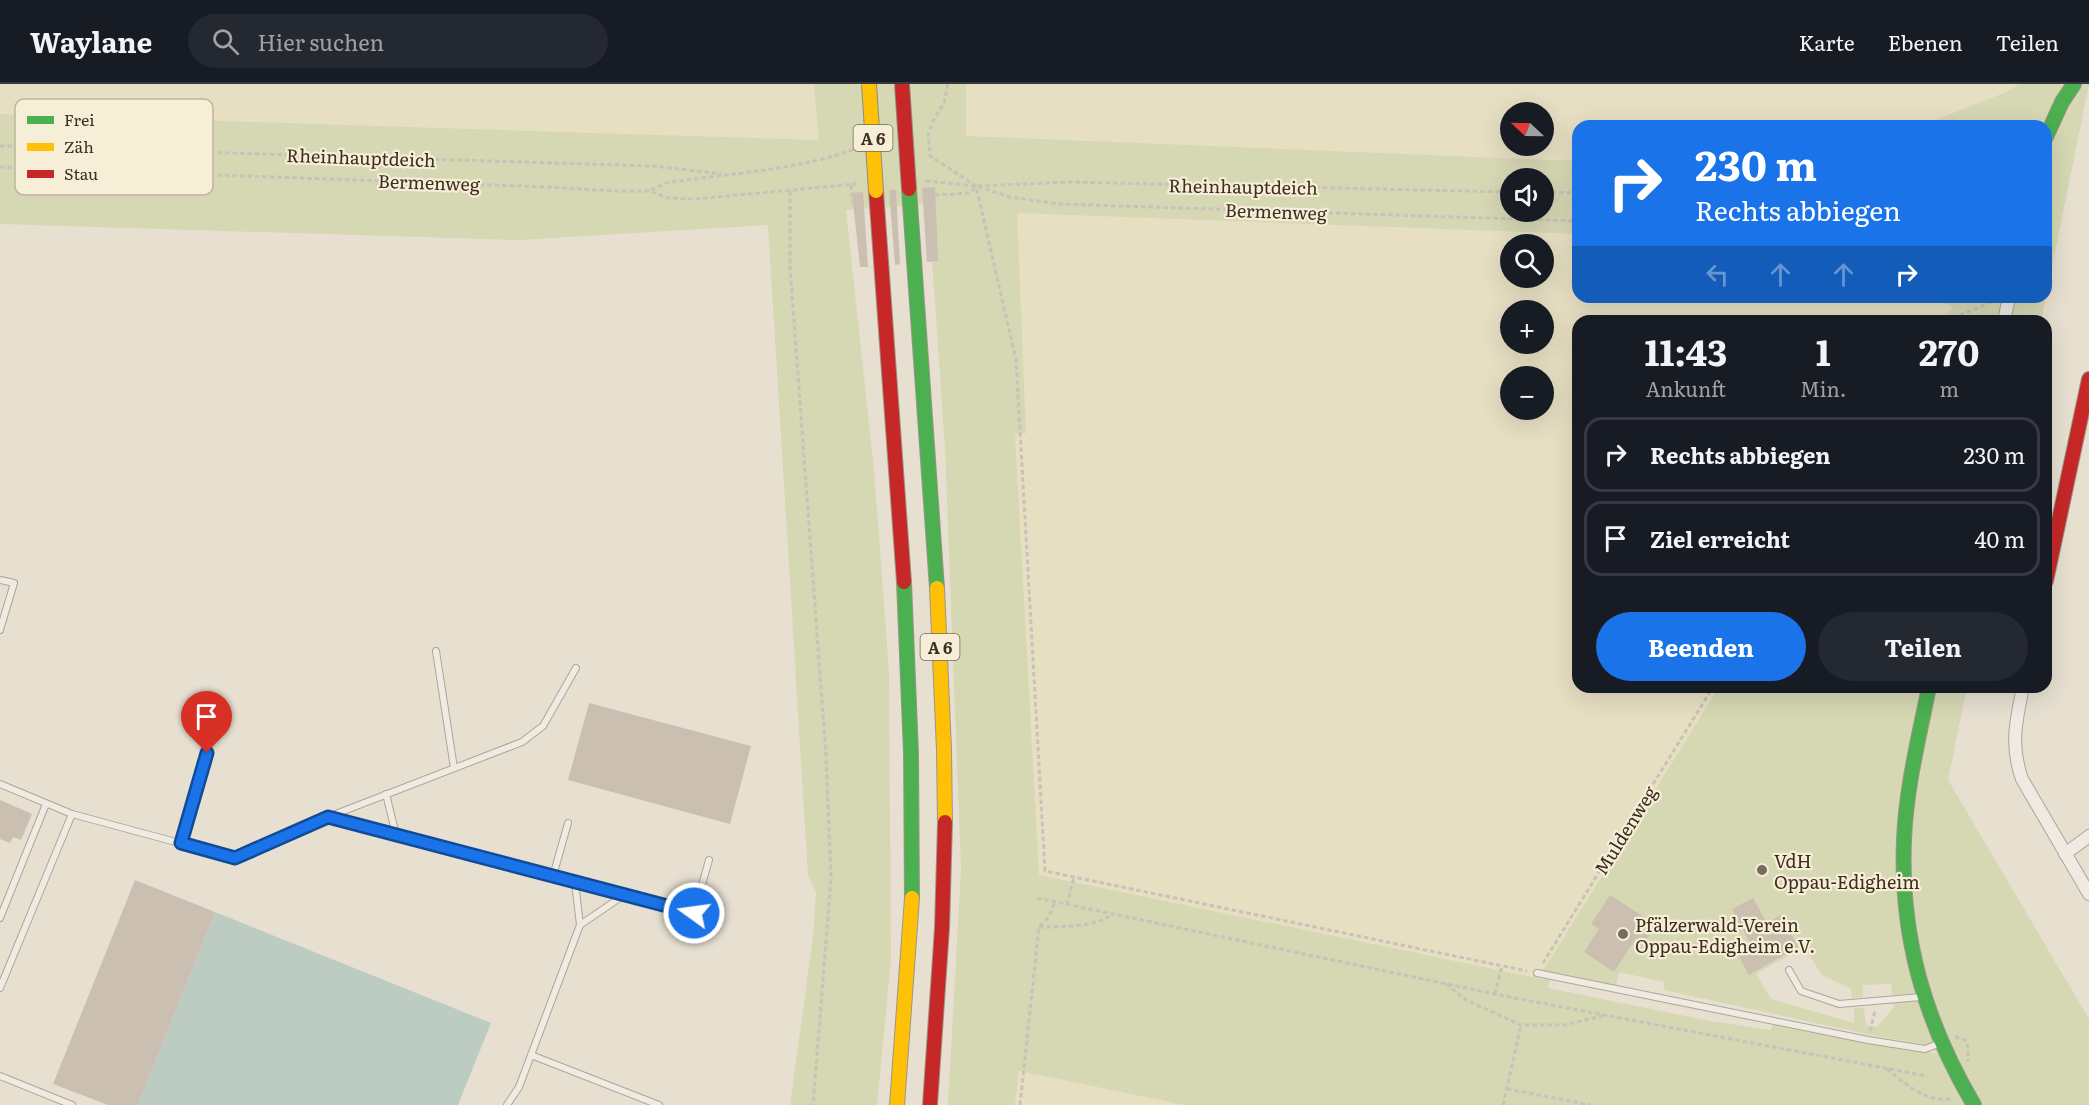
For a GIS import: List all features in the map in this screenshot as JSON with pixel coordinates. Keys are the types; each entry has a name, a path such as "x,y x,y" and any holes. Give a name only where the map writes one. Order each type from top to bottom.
{"main road":[{"name":"A 6","path":"869,84 907,631 911,753 912,897 897,1105"},
{"name":"A 6","path":"902,84 938,590 944,752 943,901 930,1105"},
{"path":"2052,124 2062,102 2074,84"},
{"path":"2052,554 2089,379"},
{"path":"1928,693 1912,774 1904,841 1905,905 1922,997 1941,1043 1971,1101"}],"street":[{"path":"2022,693 2015,733 2015,760 2022,779 2089,894"},
{"path":"2065,854 2089,836"}],"lane":[{"path":"0,580 14,584 0,630"},
{"path":"436,651 454,768"},
{"path":"0,784 72,814 235,858 328,817 522,742 543,726 576,668"},
{"path":"181,843 207,753"},
{"path":"386,794 396,835"},
{"path":"0,918 46,804"},
{"path":"0,988 2,977 72,814"},
{"path":"328,817 694,913 709,860"},
{"path":"553,876 568,823"},
{"path":"507,1105 519,1087 580,925 575,882"},
{"path":"580,925 624,895"},
{"path":"1789,970 1801,991 1839,1004 1922,997"},
{"path":"1537,973 1868,1040 1925,1049 1941,1043"},
{"path":"531,1055 658,1105"},
{"path":"0,1076 72,1105"}],"path":[{"name":"Bermenweg","path":"948,84 944,104 928,134 930,156 976,186 1010,198 1060,204 1572,221"},
{"name":"Rheinhauptdeich","path":"0,146 15,146"},
{"name":"Rheinhauptdeich","path":"213,153 652,166 722,174"},
{"path":"650,190 666,183 832,158"},
{"name":"Bermenweg","path":"0,167 15,167"},
{"name":"Bermenweg","path":"213,174 615,191 650,190 668,198 695,200 855,184"},
{"name":"Rheinhauptdeich","path":"935,195 970,193 976,186 1068,182 1500,192"},
{"path":"850,185 853,203"},
{"path":"976,186 1016,360 1045,871 1537,973"},
{"path":"790,191 790,267 820,672 831,878 813,1105"},
{"path":"1554,192 1572,193"},
{"path":"1961,315 1990,303"},
{"name":"Muldenweg","path":"1537,973 1709,693"},
{"path":"1068,904 1074,877"},
{"path":"1037,898 1445,984 1927,1076"},
{"path":"1020,1105 1039,927 1048,918 1055,902"},
{"path":"1039,927 1060,927 1106,920 1112,914"},
{"path":"1495,994 1502,966"},
{"path":"1445,984 1466,1000 1521,1025 1564,1025 1603,1015"},
{"path":"1868,1040 1877,1001"},
{"path":"1503,1105 1521,1025"},
{"path":"1887,1068 1910,1089 1926,1097 1971,1101"},
{"path":"1507,1089 1591,1105"}],"shaded area":[{"path":"0,84 814,84 820,140 213,121 213,99 15,99 15,114 0,114"},
{"path":"966,84 2019,84 2009,91 1935,120 1572,120 1572,161 965,136"},
{"path":"1017,213 1572,234 1572,303 1943,303 1953,307 1948,315 1572,315 1572,693 1715,693 1537,978 1039,875 1015,435 1026,433"},
{"path":"215,912 491,1023 458,1105 138,1105"},
{"path":"1019,1071 1185,1105 1015,1105"}],"green space":[{"path":"814,84 966,84 966,136 1572,161 1572,234 1017,213 1026,433 1015,435 1039,875 1550,980 1548,988 1710,1021 1771,1030 1773,1024 1939,1054 1923,1044 1875,1036 1664,990 1664,982 1619,972 1616,986 1543,971 1715,693 1966,693 1948,780 2089,1019 2089,1105 1185,1105 1019,1071 1015,1105 948,1105 961,870 945,447 928,204 846,210 874,470 889,671 891,959 877,1105 790,1105 813,937 816,892 808,875 768,225 519,240 0,224 0,114 15,114 15,195 213,195 213,121 819,140","holes":["1804,947 1822,975 1851,989 1852,998 1863,997 1863,985 1891,984 1894,1007 1877,1027 1866,1025 1864,1008 1854,1008 1854,1023 1771,999 1756,974"]},
{"path":"2019,84 2089,84 2052,266 2052,120 1935,120 2009,91"},
{"path":"1943,303 2045,303 2042,315 1948,315 1953,307"}],"building":[{"path":"935,187 938,261 927,262 922,188"},
{"path":"889,190 896,190 900,264 895,265"},
{"path":"863,192 868,267 860,267 852,193"},
{"path":"589,703 751,746 730,824 568,780"},
{"path":"0,800 32,814 21,840 13,837 10,843 0,839"},
{"path":"135,880 215,912 138,1105 108,1105 53,1084"},
{"name":"Pfälzerwald-Verein Oppau-Edigheim e.V.","path":"1610,895 1656,925 1644,943 1636,938 1614,972 1584,952 1599,929 1591,924"},
{"path":"1753,898 1767,923 1781,915 1798,947 1749,975 1737,953 1751,945 1732,909"}],"traffic: fast":[{"path":"2052,124 2062,102 2074,84"},
{"path":"909,189 937,588"},
{"path":"904,582 911,753 912,898"},
{"path":"1928,693 1907,801 1904,840 1906,911 1911,945 1929,1010 1957,1074 1974,1105"}],"traffic: slow":[{"path":"869,84 876,191"},
{"path":"937,588 945,822"},
{"path":"897,1105 912,898"}],"traffic: jam":[{"path":"902,84 909,189"},
{"path":"876,191 904,582"},
{"path":"2052,553 2089,379"},
{"path":"930,1105 942,928 945,822"}],"place":[{"name":"VdH Oppau-Edigheim","path":"1762,870"},
{"name":"Pfälzerwald-Verein Oppau-Edigheim e.V.","path":"1623,934"}],"route":[{"path":"207,753 181,843 235,858 328,817 694,913"}]}
